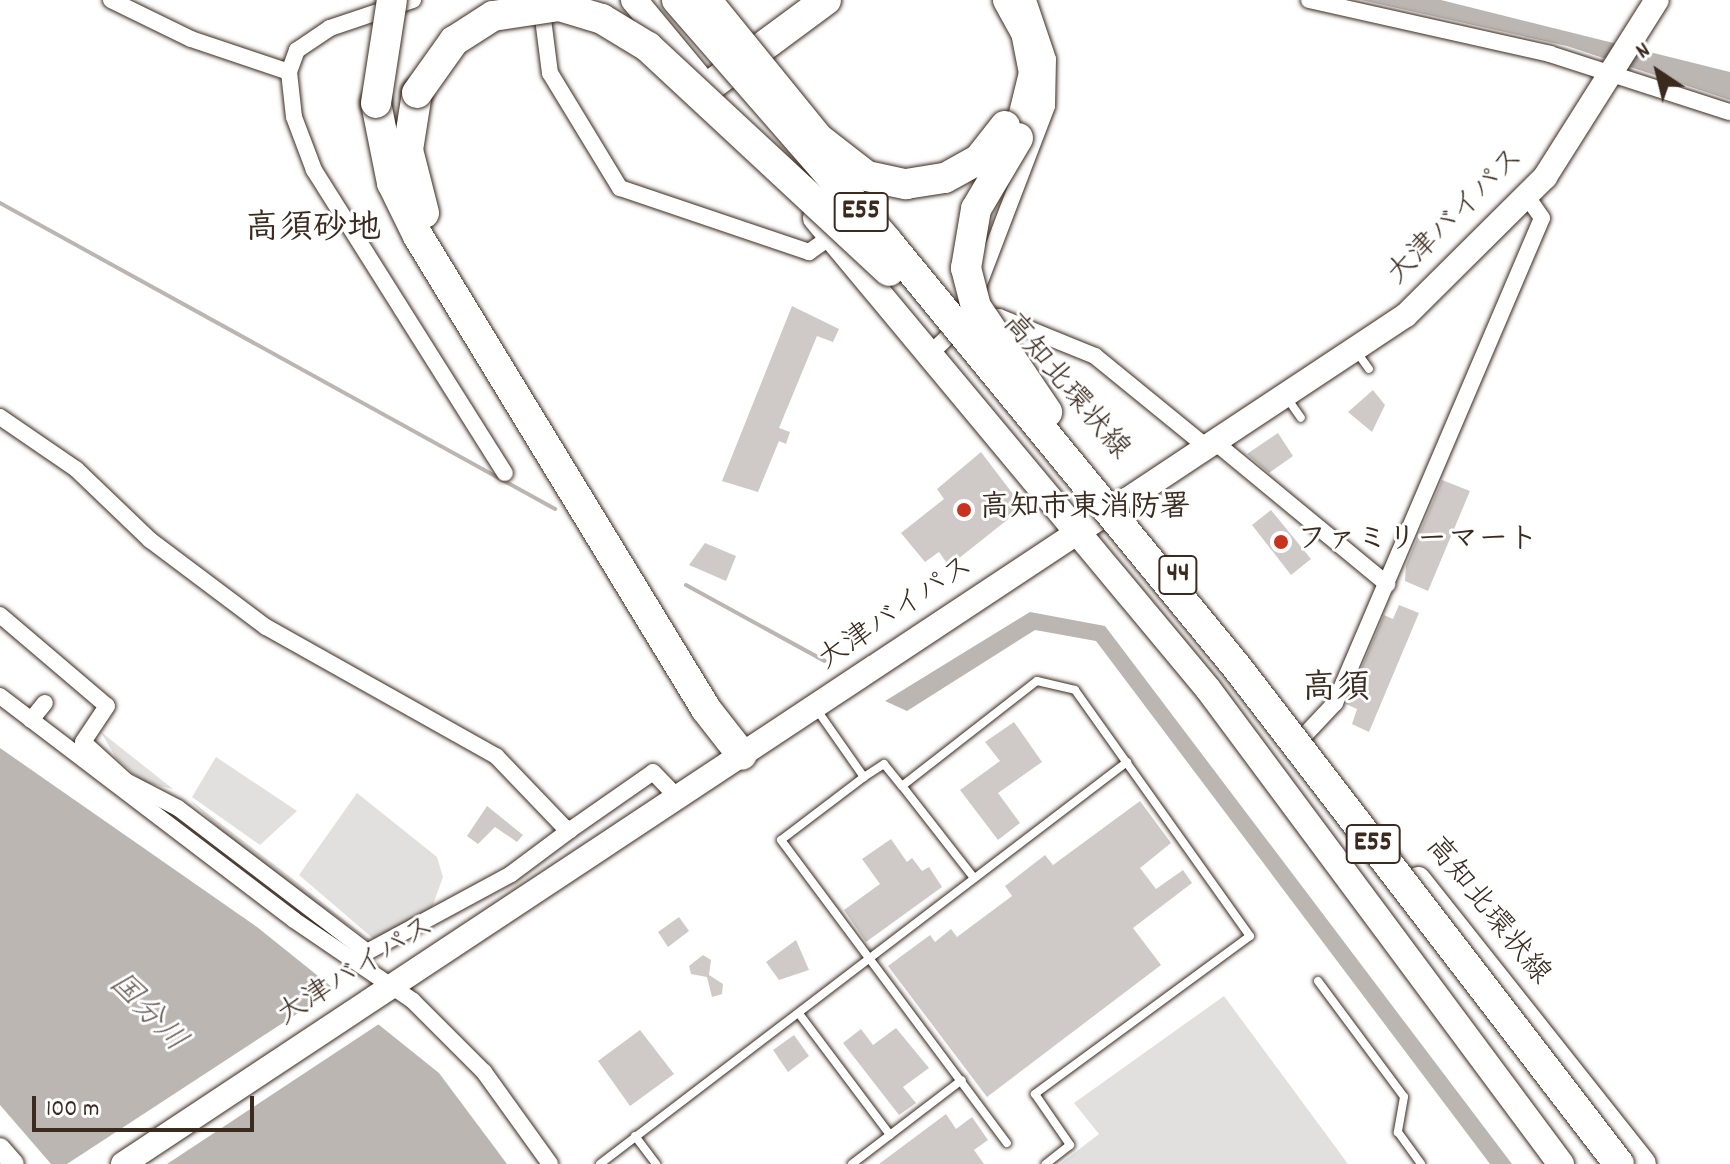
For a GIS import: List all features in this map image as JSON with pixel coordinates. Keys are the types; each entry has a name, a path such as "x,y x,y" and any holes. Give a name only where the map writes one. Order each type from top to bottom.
{"highway":[{"path":"392,0 376,103 388,170 413,226 706,709 742,755"},
{"name":"E55","path":"677,0 887,241 1037,430 1122,516 1619,1164"},
{"path":"706,0 818,138 867,176 906,184 945,178 979,159 1012,132 1018,59 988,0"},
{"path":"707,88 800,0"},
{"path":"742,57 826,0"},
{"path":"1008,0 1026,32 1034,73 969,229 969,287 995,339 1122,516"},
{"path":"742,755 719,701 430,227 408,150 417,93 454,41 504,12 559,6 624,30 876,257 1037,430"}],"main road":[{"name":"44","path":"634,0 931,353 1275,779 1561,1164"},
{"name":"高知北環状線","path":"694,0 964,319 1309,742 1643,1164"},
{"name":"大津バイパス","path":"123,1164 1079,533 1122,516 1212,445 1286,398 1362,360 1528,198 1617,73 1657,0"}],"street":[{"path":"111,0 191,39 289,72"},
{"path":"413,0 330,28 297,50 289,72 294,117 314,170 505,473"},
{"path":"541,0 550,73 620,188 809,252 867,207"},
{"path":"931,353 964,319 1047,106 1048,59 1028,0"},
{"path":"1309,0 1617,73 1730,112"},
{"path":"1275,779 1309,742 1335,703 1387,584 1542,218 1528,198"},
{"path":"964,319 999,317 1095,356 1387,584"},
{"path":"0,417 76,469 150,540 266,627 496,756 570,830"},
{"path":"0,615 107,706 83,742 125,786 178,808 367,952 511,874 653,772 679,799"},
{"path":"0,696 125,786 387,989 484,1072 550,1164"},
{"path":"31,720 45,703"},
{"path":"0,1148 14,1164"}],"lane":[{"path":"1286,398 1301,418"},
{"path":"902,786 1037,681 1075,690 1250,936 1035,1094 1070,1145 1046,1164"},
{"path":"815,707 864,777"},
{"path":"600,1164 800,1015 1127,762"},
{"path":"974,878 884,764 781,840 1007,1143"},
{"path":"1318,981 1404,1097 1398,1132 1421,1164"},
{"path":"800,1015 890,1135"},
{"path":"852,1164 962,1080"},
{"path":"635,1136 656,1164"}],"shaded area":[{"path":"101,732 173,789 143,782 116,758"},
{"path":"216,757 297,811 260,845 192,797"},
{"path":"357,793 437,857 443,877 431,910 376,941 299,875"},
{"path":"190,800 289,876 372,942 237,847"},
{"path":"1224,996 1348,1164 1060,1164 1099,1134 1074,1103"}],"water":[{"path":"1361,0 1441,0 1730,72 1730,100 1567,46"},
{"path":"1030,612 1105,626 1512,1164 1490,1164 1096,641 1035,630 907,711 885,701"},
{"name":"国分川","path":"0,748 257,927 439,1073 507,1164 51,1164 0,1105"}],"pier":[{"path":"338,987 382,1022 167,1164 67,1164"}],"building":[{"path":"792,306 839,329 833,342 817,336 779,428 790,432 786,444 779,441 758,492 722,481"},
{"path":"1373,390 1385,405 1372,432 1348,412"},
{"path":"1278,433 1293,456 1269,473 1247,454"},
{"name":"高知市東消防署","path":"981,452 1016,498 1016,513 949,566 939,552 925,562 901,533 944,499 937,489"},
{"path":"1442,480 1470,491 1428,591 1405,581 1406,565"},
{"name":"ファミリーマート","path":"1271,510 1311,559 1291,575 1252,525"},
{"path":"705,543 736,556 726,581 689,565"},
{"path":"1399,605 1419,613 1369,732 1352,724 1357,709 1346,704 1384,615 1393,619"},
{"path":"1014,722 1042,762 998,793 1020,823 998,840 960,790 1000,761 985,742"},
{"path":"1140,801 1171,843 1140,868 1156,889 1183,870 1192,883 1133,928 1161,965 987,1097 888,966 930,935 935,942 951,929 957,937 1012,896 1005,886 1045,855 1053,865"},
{"path":"487,806 523,835 517,842 495,827 478,844 467,836"},
{"path":"891,839 907,862 912,858 922,871 929,867 942,887 866,942 844,910 880,884 862,859"},
{"path":"679,917 689,931 668,947 658,932"},
{"path":"796,940 809,970 779,980 766,962"},
{"path":"703,955 711,960 709,975 723,984 722,994 712,997 707,977 691,974 689,966"},
{"path":"896,1028 929,1068 903,1087 916,1103 899,1115 843,1043 861,1029 873,1045"},
{"path":"640,1030 674,1074 630,1106 598,1061"},
{"path":"794,1035 809,1056 788,1072 773,1050"},
{"path":"946,1114 956,1129 972,1117 988,1140 974,1150 984,1164 879,1164"}],"waterway":[{"path":"0,203 555,509"},
{"path":"686,585 825,661"}],"place":[{"name":"高知市東消防署","path":"964,510"},
{"name":"ファミリーマート","path":"1281,542"}],"district":[{"name":"高須砂地","path":"313,231"},
{"name":"高須","path":"1336,691"}]}
